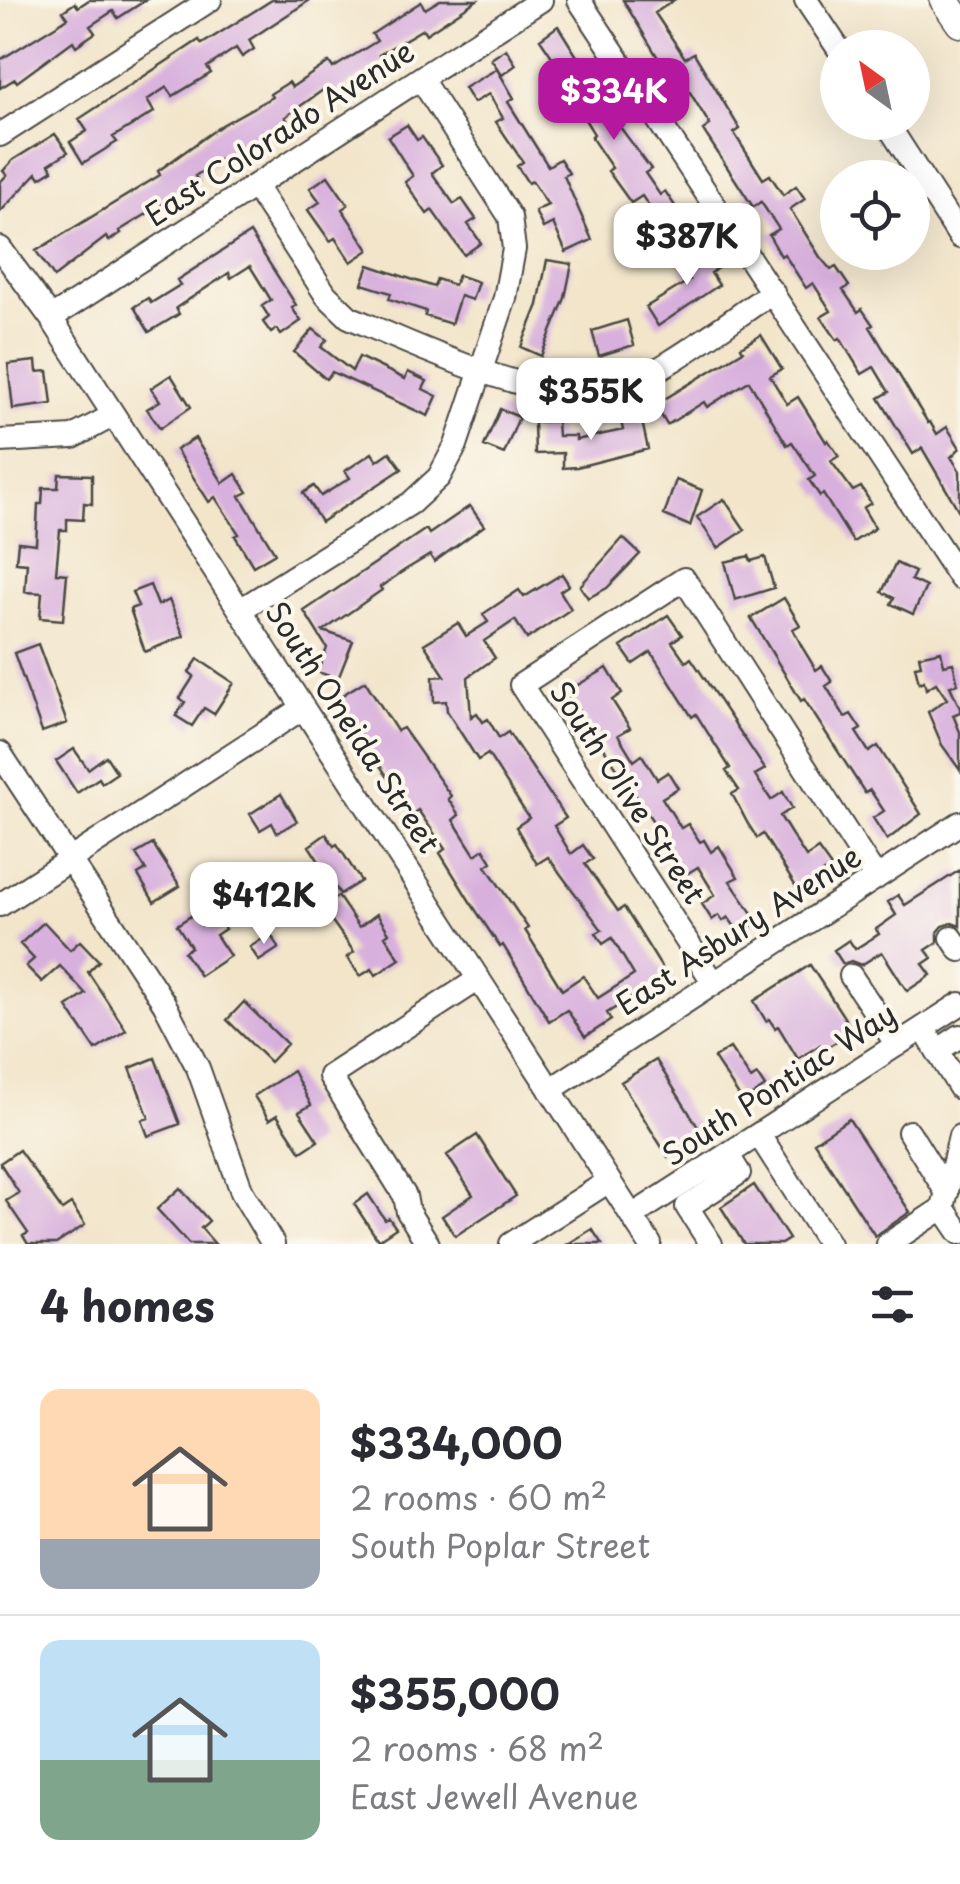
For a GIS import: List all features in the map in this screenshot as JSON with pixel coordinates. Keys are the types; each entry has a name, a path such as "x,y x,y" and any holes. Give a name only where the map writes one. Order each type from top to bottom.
{"main road":[{"path":"944,0 960,23"}],"street":[{"path":"0,135 210,0"},
{"name":"East Colorado Avenue","path":"51,318 542,0"},
{"path":"579,0 960,578"},
{"path":"806,0 826,30"},
{"path":"240,610 412,503 438,478 456,445 505,298 514,250 510,217 422,79"},
{"path":"898,140 960,236"},
{"path":"255,186 326,295 349,317 543,390 610,391 646,375 773,292"},
{"name":"South Oneida Street","path":"0,248 51,318 650,1244"},
{"path":"0,441 73,437 112,416"},
{"name":"South Olive Street","path":"714,983 521,685 684,579 876,878"},
{"path":"0,905 303,708"},
{"path":"0,753 164,1002 198,1068 242,1192 273,1244"},
{"name":"East Asbury Avenue","path":"550,1090 960,823"},
{"path":"852,976 896,1045"},
{"path":"428,1244 408,1212 405,1196 330,1076 479,980"},
{"name":"South Pontiac Way","path":"632,1216 960,1004"},
{"path":"923,1028 960,1088"},
{"path":"937,1050 960,1036"},
{"path":"909,1132 960,1233"},
{"path":"758,1135 829,1244"},
{"path":"888,1244 945,1200 960,1136"},
{"path":"711,1244 687,1207 739,1173 728,1155"},
{"path":"511,1244 609,1181"}],"building":[{"path":"89,0 146,0 118,18 113,11 90,26 95,33 76,46 73,41 17,82 15,79 0,88 0,60 68,18 63,11"},
{"path":"272,0 310,0 249,40 254,49 242,57 236,48 207,67 211,73 173,96 167,87 147,100 154,112 113,137 117,142 83,163 70,142 87,131 79,119 199,40 202,44"},
{"path":"440,0 477,0 426,34 423,29 379,55 384,62 329,98 323,90 285,117 288,122 273,134 224,167 219,160 195,176 199,182 109,241 106,237 54,277 36,251 160,175 158,171 289,82 292,87 329,62 333,68 377,41 372,34 421,2 425,9"},
{"path":"623,0 674,0 655,13 685,58 694,53 740,129 734,133 763,179 770,175 783,195 796,186 805,199 790,209 820,257 820,270 838,270 849,286 843,290 873,325 870,327 928,423 937,434 947,427 960,448 951,457 960,471 960,513 922,448 913,454 879,398 889,392 874,367 862,374 840,338 837,340 821,317 831,311 813,283 806,288 769,235 779,229 761,202 753,207 703,130 710,125 683,81 675,86"},
{"path":"558,26 611,111 614,109 624,124 620,127 651,169 645,173 660,195 665,191 687,224 643,256 634,241 661,225 642,196 631,203 608,171 612,168 578,108 572,111 564,99 570,96 564,86 569,82 540,39"},
{"path":"506,49 516,65 502,75 491,59"},
{"path":"497,69 514,98 508,102 548,166 560,159 569,173 564,176 592,240 566,252 553,223 543,228 535,211 548,205 517,166 523,162 496,122 503,118 489,94 473,103 464,88"},
{"path":"407,125 417,140 422,137 442,165 432,173 454,204 462,199 476,219 468,224 481,243 464,255 432,210 427,214 405,182 413,176 388,137"},
{"path":"55,134 68,152 49,164 53,170 40,178 37,173 0,212 0,182 7,175 3,171 13,160"},
{"path":"328,176 348,205 342,209 369,250 351,262 308,210 320,202 310,188"},
{"path":"250,233 296,305 292,308 301,321 281,335 277,329 271,333 263,322 269,317 262,306 271,300 250,266 231,278 229,273 176,308 179,314 149,332 134,307 148,298 151,303 180,285 177,280"},
{"path":"708,249 720,266 711,273 719,285 658,326 646,307 690,280 681,267"},
{"path":"547,260 572,264 565,298 541,356 521,347 538,305"},
{"path":"369,265 434,287 437,279 454,285 458,275 478,282 472,300 460,296 451,324 389,299 391,293 362,284"},
{"path":"627,320 634,345 599,356 592,331"},
{"path":"313,329 327,340 321,347 352,371 359,357 405,379 408,372 427,381 423,389 437,396 428,416 332,372 326,379 294,352"},
{"path":"761,335 782,369 770,376 787,404 798,397 839,456 831,461 853,491 861,487 871,503 863,508 875,528 853,542 823,494 820,496 809,480 815,476 792,442 787,445 749,381 707,407 704,402 667,425 655,405 743,351 741,347"},
{"path":"36,361 37,372 48,371 52,404 13,409 8,364"},
{"path":"171,375 191,407 160,428 147,409 160,401 151,388"},
{"path":"500,409 519,417 504,454 484,446"},
{"path":"640,412 648,449 563,468 563,453 535,454 534,422 557,421 558,436 576,436 576,440 623,430 620,417"},
{"path":"195,438 223,483 236,474 248,492 240,496 275,553 253,566 235,536 239,534 215,497 209,502 176,450"},
{"path":"390,452 402,469 321,522 303,493 314,486 321,496 350,478 345,471 372,453 377,461"},
{"path":"59,474 92,475 92,504 84,503 83,520 67,519 67,530 60,530 56,573 67,574 63,620 40,618 42,593 25,592 27,563 16,562 18,542 36,544 43,488 58,488"},
{"path":"676,480 702,490 690,526 664,515"},
{"path":"724,499 745,530 718,548 697,517"},
{"path":"470,506 484,526 434,562 430,555 405,570 323,631 353,641 338,679 318,672 327,648 304,611 426,529 429,534"},
{"path":"623,538 640,554 607,588 588,598 580,586"},
{"path":"749,556 751,561 765,557 774,588 735,600 725,562"},
{"path":"896,563 915,572 911,580 926,587 913,614 891,604 894,598 882,592"},
{"path":"562,574 569,585 560,591 571,609 527,639 515,620 484,641 495,658 468,677 471,717 477,713 483,722 488,719 499,738 508,732 566,818 554,826 571,854 583,845 593,859 585,864 618,911 624,907 667,976 607,1013 611,1020 585,1037 567,1010 549,1021 440,853 445,849 418,810 412,814 336,699 365,681 397,731 403,728 451,796 448,799 459,815 453,820 475,855 484,849 492,862 486,866 528,928 525,930 562,990 583,976 598,998 634,975 612,938 603,944 596,933 602,930 548,857 537,864 516,827 529,818 488,754 478,760 447,711 446,701 434,702 433,677 445,676 424,644 458,623 466,636 488,622 483,614 519,590 524,597"},
{"path":"150,585 158,605 169,600 184,636 145,652 130,609 138,606 132,592"},
{"path":"784,598 800,625 793,629 802,647 816,670 822,666 832,682 826,686 845,717 851,714 861,729 856,732 869,752 878,746 921,814 887,840 873,818 884,811 870,790 865,793 804,699 801,701 751,618"},
{"path":"668,615 682,635 672,642 686,662 691,658 765,769 755,775 771,800 783,792 792,808 780,816 793,837 806,857 818,849 831,867 798,890 763,834 757,838 748,824 732,794 739,790 726,771 730,768 651,652 633,664 621,647"},
{"path":"38,644 67,723 42,732 14,653"},
{"path":"941,651 944,665 953,663 958,684 950,686 960,708 953,715 960,732 960,770 942,745 928,712 947,699 936,683 926,689 924,681 919,683 915,666 921,665 919,656"},
{"path":"198,659 234,683 214,714 204,708 192,726 176,716 185,702 180,698 194,676 189,672"},
{"path":"607,668 622,693 612,700 630,728 618,735 634,761 642,755 657,779 668,772 678,788 662,798 681,828 688,824 711,852 719,846 738,877 730,881 758,922 740,934 728,917 723,921 719,915 712,920 702,904 715,895 698,867 683,876 656,826 566,692"},
{"path":"74,749 88,769 106,756 117,773 102,783 99,778 77,793 56,761"},
{"path":"281,794 297,821 277,833 272,823 260,830 250,814"},
{"path":"326,834 361,881 340,894 309,846"},
{"path":"153,844 180,886 154,902 138,875 146,870 136,854"},
{"path":"960,870 960,926 943,926 938,942 926,950 932,958 923,964 931,975 907,991 882,952 861,965 851,961 843,964 834,950 849,940 855,949 879,934 876,929 896,915 888,902 898,895 905,905"},
{"path":"338,896 359,927 377,914 400,959 376,975 372,969 360,976 347,957 354,952 322,907"},
{"path":"194,914 202,925 216,916 225,929 216,935 230,956 200,976 184,952 191,947 177,925"},
{"path":"44,922 70,950 80,941 99,961 88,972 126,1030 96,1050 67,1007 86,994 60,966 42,982 26,966 34,959 20,944"},
{"path":"270,934 279,948 259,961 250,947"},
{"path":"810,965 853,1031 823,1050 820,1045 798,1059 778,1026 766,1021 754,1001"},
{"path":"244,1002 287,1044 270,1062 227,1020"},
{"path":"730,1048 751,1079 757,1075 765,1087 743,1102 714,1058"},
{"path":"155,1058 180,1124 148,1136 142,1120 149,1118 130,1068"},
{"path":"656,1060 703,1135 668,1157 621,1082"},
{"path":"293,1071 311,1105 299,1112 318,1141 301,1152 277,1115 269,1120 254,1096"},
{"path":"849,1119 910,1212 875,1236 814,1142"},
{"path":"477,1135 516,1196 455,1236 442,1216 473,1195 447,1155"},
{"path":"19,1150 62,1210 71,1204 85,1225 56,1244 28,1244 23,1236 28,1233 6,1201 19,1193 0,1163"},
{"path":"754,1185 789,1239 781,1244 744,1244 721,1207"},
{"path":"180,1188 209,1221 201,1228 215,1244 189,1244 157,1209"},
{"path":"368,1194 385,1220 389,1218 396,1228 378,1240 354,1204"},
{"path":"592,1229 602,1244 568,1244"}]}
